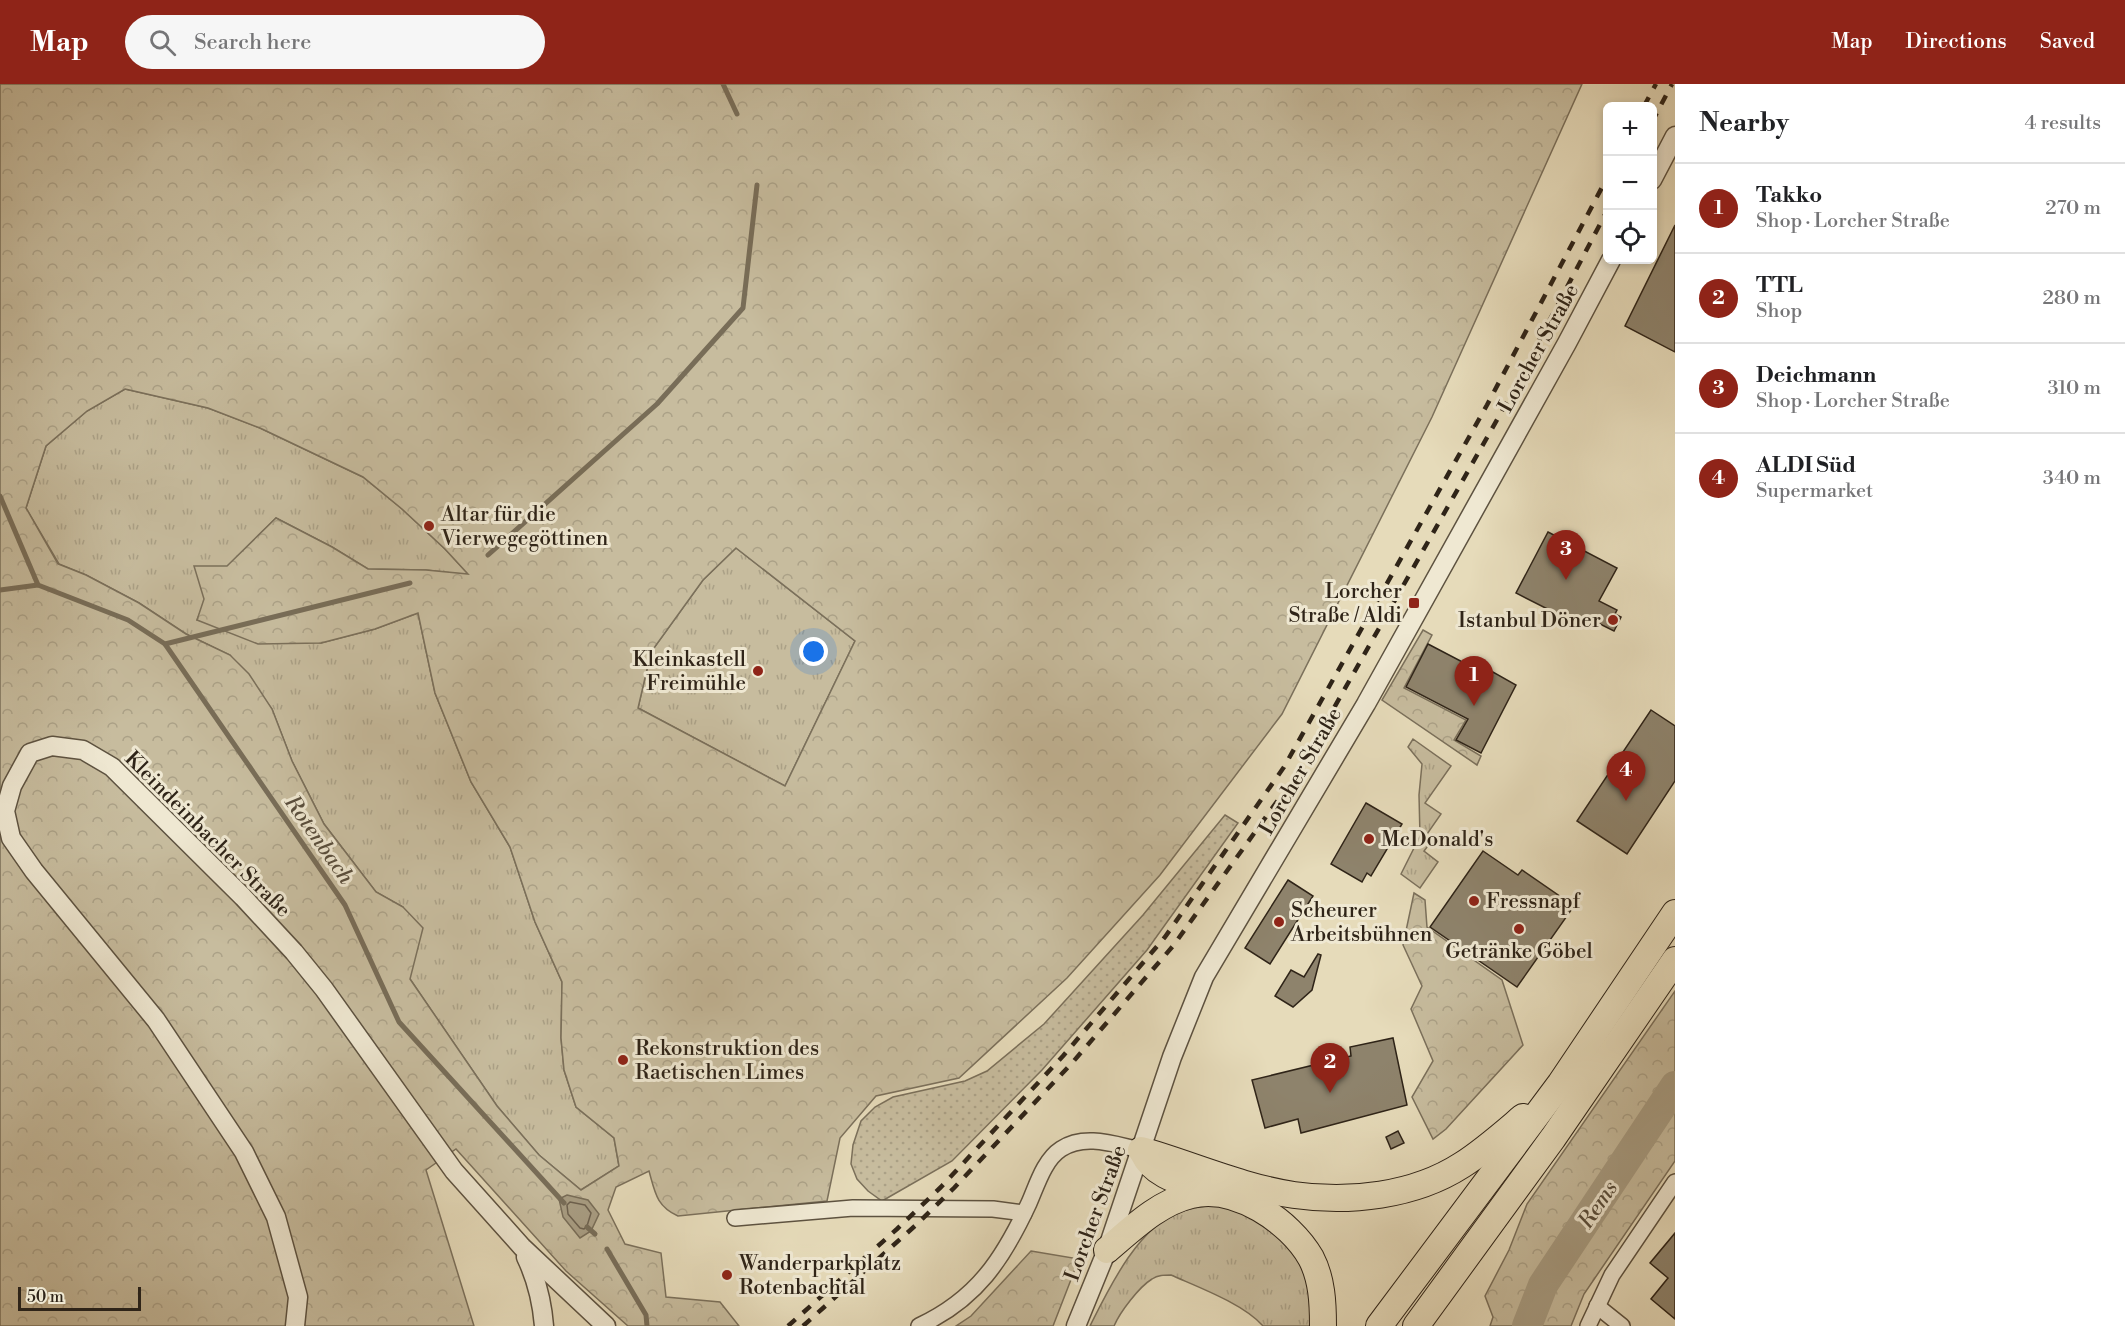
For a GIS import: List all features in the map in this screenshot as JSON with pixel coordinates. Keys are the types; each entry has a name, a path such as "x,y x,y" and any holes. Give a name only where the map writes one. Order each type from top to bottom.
{"highway":[{"path":"1379,1326 1560,1084 1675,913"},
{"path":"1416,1326 1553,1138 1675,960"},
{"path":"1141,1150 1252,1185 1293,1195 1335,1198 1376,1195 1423,1183 1461,1166 1500,1137 1560,1084"},
{"path":"1141,1150 1157,1171 1213,1193 1252,1204 1273,1216 1298,1240 1311,1259 1318,1278 1322,1294 1323,1326"},
{"path":"1107,1250 1156,1211 1193,1194 1213,1193"}],"street":[{"path":"1657,172 1675,136"},
{"name":"Lorcher Straße","path":"1076,1326 1107,1250 1172,1057 1204,977 1366,704 1568,343 1609,264"},
{"name":"Kleindeinbacher Straße","path":"295,1326 298,1297 276,1217 244,1152 156,1020 34,871 10,838 5,811 12,786 30,753 52,746 83,750 112,767 243,897 294,952 324,989 454,1171 522,1247 595,1323"},
{"path":"919,1326 949,1310 986,1277 1004,1251 1049,1160 1062,1148 1074,1143 1095,1141 1141,1150"},
{"path":"1588,1326 1612,1275 1675,1182"},
{"path":"735,1218 853,1208 993,1209 1024,1213"},
{"path":"522,1247 537,1280 543,1306 544,1326"},
{"path":"1597,1306 1622,1326"}],"green space":[{"path":"0,84 1582,84 1432,417 1282,714 1160,875 1067,978 959,1078 876,1096 840,1138 827,1201 678,1216 661,1203 649,1171 616,1187 608,1210 625,1244 661,1253 666,1297 720,1302 739,1326 628,1326 566,1271 456,1149 426,1170 474,1326 0,1326","holes":["125,389 208,408 260,428 363,477 402,509 468,574 426,570 368,569 276,518 227,566 194,566 204,599 197,620 258,644 321,643 375,629 418,613 435,693 471,782 510,847 535,922 562,982 561,1038 564,1070 576,1107 614,1138 619,1166 581,1190 539,1155 497,1106 410,979 423,928 403,907 376,892 324,824 292,761 272,709 249,674 230,655 186,634 139,603 86,575 58,564 26,508 46,446 87,411","736,548 855,641 785,786 638,708 651,652 703,580"]},
{"path":"125,389 208,408 260,428 363,477 402,509 469,575 426,570 368,569 276,518 230,564 211,590 197,620 321,643 375,629 418,613 435,693 471,782 510,847 535,922 562,982 561,1038 564,1070 576,1107 614,1138 619,1166 581,1190 539,1155 497,1106 410,979 403,907 376,892 324,824 292,761 272,709 230,655 186,634 139,603 86,575 59,564 26,508 46,446 87,411"},
{"path":"736,548 855,641 785,786 638,708 651,652 703,580"},
{"path":"1423,630 1432,635 1404,688 1466,720 1454,740 1481,756 1477,765 1382,700"},
{"path":"1413,739 1451,766 1425,803 1441,814 1427,834 1433,839 1424,851 1438,862 1420,888 1401,874 1420,836 1419,795 1422,764 1408,747"},
{"path":"1225,815 1238,823 1147,950 1042,1070 952,1161 882,1201 868,1191 857,1179 851,1164 853,1145 861,1121 875,1107 893,1097 965,1081 987,1071 1044,1024 1143,915"},
{"path":"1414,893 1425,900 1427,927 1502,980 1523,1045 1446,1129 1433,1139 1412,1097 1433,1061 1411,1009 1422,986 1403,945"},
{"path":"1675,991 1675,1161 1584,1294 1571,1326 1490,1326 1493,1317 1485,1296 1509,1250 1527,1204"},
{"path":"1212,1205 1238,1210 1274,1231 1296,1255 1311,1290 1314,1326 1263,1326 1233,1303 1171,1275 1163,1275 1141,1288 1130,1300 1114,1326 1090,1326 1126,1260 1151,1230 1165,1219 1180,1212"},
{"path":"1031,1251 1079,1259 1053,1326 956,1326 971,1316"}],"water":[{"path":"567,1195 588,1200 599,1214 591,1231 580,1238 563,1217 559,1199"}],"building":[{"path":"1675,225 1675,352 1625,326"},
{"path":"1548,532 1617,568 1599,601 1617,610 1615,614 1621,617 1614,631 1590,619 1585,628 1516,593"},
{"path":"1428,644 1491,677 1493,672 1516,685 1481,753 1456,740 1468,719 1406,687"},
{"path":"1651,710 1675,726 1675,781 1627,854 1577,821"},
{"name":"McDonald's","path":"1366,803 1402,824 1371,876 1367,873 1362,882 1331,864"},
{"name":"Getränke Göbel","path":"1483,851 1518,875 1522,870 1574,906 1517,987 1430,927"},
{"name":"Scheurer Arbeitsbühnen","path":"1288,880 1313,896 1270,964 1245,948"},
{"path":"1318,954 1321,955 1312,990 1293,1007 1275,996 1291,970 1304,977"},
{"path":"1393,1038 1407,1105 1301,1133 1298,1119 1265,1128 1252,1080 1351,1056 1350,1047"},
{"path":"1398,1131 1404,1143 1391,1149 1386,1137"},
{"path":"1675,1233 1675,1319 1651,1299 1668,1278 1650,1263"}],"waterway":[{"path":"723,84 737,114"},
{"path":"488,555 657,404 743,308 757,185"},
{"name":"Rotenbach","path":"0,496 38,585 128,620 165,644 345,905 399,1022 564,1203"},
{"path":"165,644 410,583"},
{"path":"0,590 38,585"},
{"name":"Rems","path":"1527,1326 1543,1285 1675,1086"},
{"name":"Rotenbach","path":"587,1227 595,1234"},
{"name":"Rotenbach","path":"607,1249 646,1315 647,1326"}],"railway":[{"path":"1646,102 1656,84"},
{"path":"1657,112 1672,84"},
{"path":"788,1326 941,1187 1063,1056 1165,937 1284,767 1487,405 1603,185"},
{"path":"803,1326 954,1188 1072,1063 1173,946 1296,775 1502,411 1607,210"}],"place":[{"name":"Altar für die Vierwegegöttinen","path":"429,526"},
{"name":"Deichmann","path":"1566,580"},
{"name":"Lorcher Straße / Aldi","path":"1414,603"},
{"name":"Istanbul Döner","path":"1613,620"},
{"name":"Kleinkastell Freimühle","path":"758,671"},
{"name":"Takko","path":"1474,706"},
{"name":"ALDI Süd","path":"1626,801"},
{"name":"McDonald's","path":"1369,839"},
{"name":"Fressnapf","path":"1474,901"},
{"name":"Scheurer Arbeitsbühnen","path":"1279,922"},
{"name":"Getränke Göbel","path":"1519,929"},
{"name":"Rekonstruktion des Raetischen Limes","path":"623,1060"},
{"name":"TTL","path":"1330,1093"},
{"name":"Wanderparkplatz Rotenbachtal","path":"727,1275"}]}
